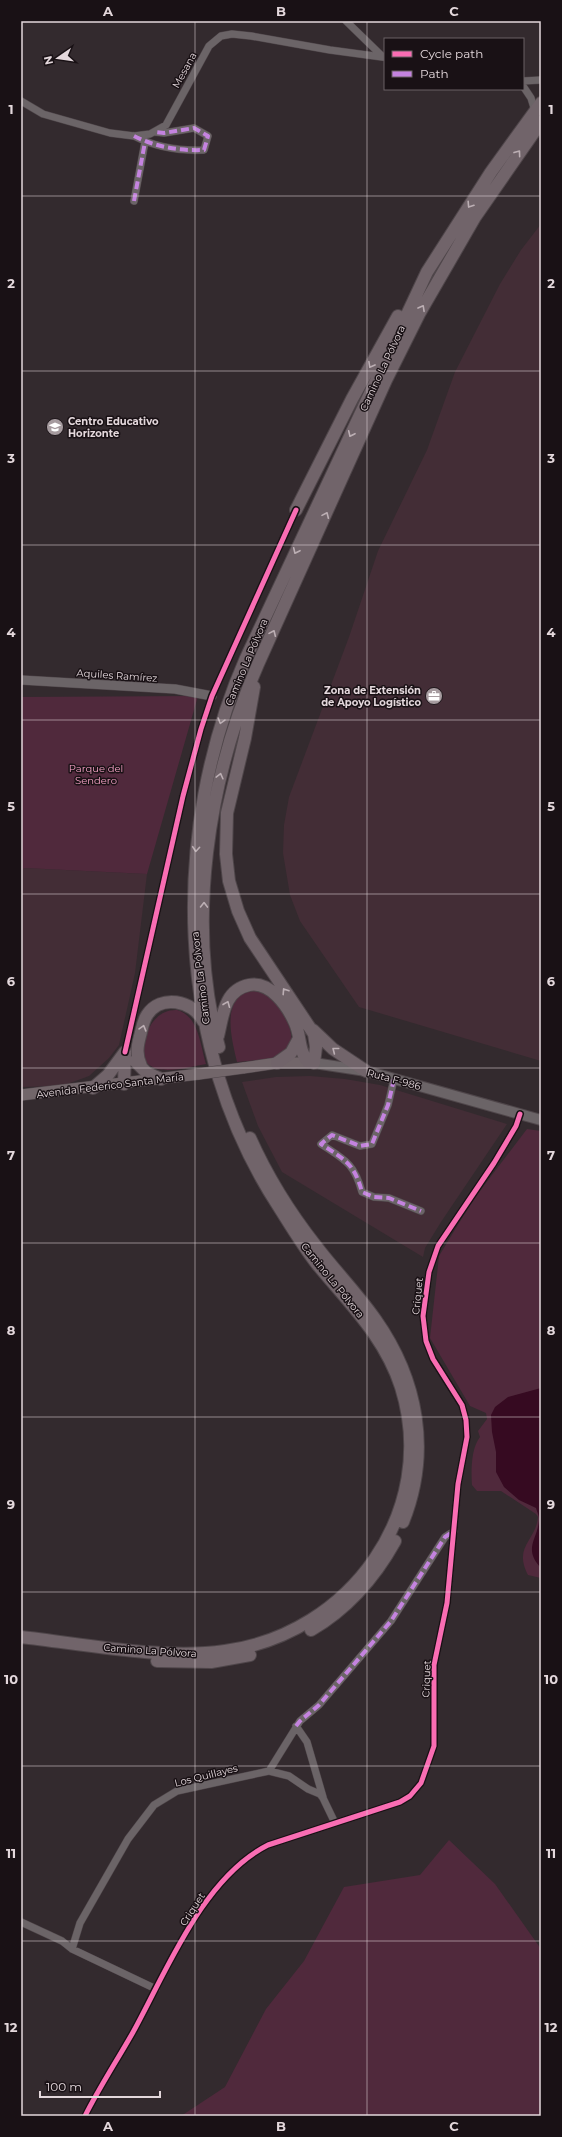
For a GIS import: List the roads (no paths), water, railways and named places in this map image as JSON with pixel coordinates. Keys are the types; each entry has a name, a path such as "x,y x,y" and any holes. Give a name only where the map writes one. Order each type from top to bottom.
{"highway":[{"name":"Camino La Pólvora","path":"21,1637 180,1654 224,1651 263,1642 291,1631 312,1620 347,1592 369,1566 382,1547 400,1507 409,1471 410,1448 407,1411 396,1373 385,1350 368,1323 316,1262 270,1194 250,1158 225,1097 206,1029 196,953 194,876 203,797 215,742 232,688 427,272 491,172 538,107"},
{"name":"Camino La Pólvora","path":"21,1646 154,1660 190,1662 229,1659 274,1647 318,1626 342,1608 361,1590 392,1547 411,1500 418,1465 418,1425 411,1391 399,1359 375,1319 315,1245 269,1176 254,1148 234,1100 217,1041 209,989 204,936 207,856 214,805 225,757 240,710 258,664 386,380 419,314 476,217 541,122"},
{"path":"296,510 352,399 389,332 427,272"},
{"path":"217,1041 227,1000 240,988 256,985 271,990 284,1006 294,1022 300,1050 311,1063 316,1052 316,1040 307,1024 250,938 238,911 227,868 227,813 245,738 258,664"},
{"path":"141,1066 137,1056 138,1046 146,1016 155,1008 166,1003 178,1002 189,1006 202,1018 206,1029"},
{"path":"307,1024 333,1049 366,1071"},
{"path":"277,1063 291,1053 298,1040"},
{"path":"93,1088 138,1046"},
{"path":"126,1058 141,1066 151,1076 160,1079"},
{"path":"124,1084 126,1058"}],"main road":[{"name":"Ruta F-986","path":"243,1068 277,1063 311,1063 366,1071 541,1120"},
{"name":"Avenida Federico Santa María","path":"21,1095 93,1088 243,1068"}],"street":[{"path":"346,21 383,57"},
{"name":"Mesana","path":"156,132 166,125 208,46 221,36 232,34 252,36 330,50 383,57"},
{"path":"524,82 541,80"},
{"path":"524,88 538,107"},
{"path":"21,101 43,114 110,133 134,136 194,128 208,136 204,150 189,150 145,142 134,136"},
{"path":"134,202 145,142"},
{"path":"126,1058 183,796 212,696 296,510"},
{"name":"Aquiles Ramírez","path":"21,680 175,690 212,696"},
{"path":"394,1079 388,1106 372,1144 360,1146 332,1135 321,1144 350,1164 358,1177 362,1192 374,1197 389,1198 421,1211"},
{"name":"Criquet","path":"85,2116 156,1989 182,1939 210,1896 237,1865 268,1845 335,1824 405,1799 418,1788 424,1778 434,1746 434,1665 446,1603 458,1484 467,1429 462,1405 433,1359 426,1341 423,1316 429,1272 438,1246 494,1162 516,1126 520,1114"},
{"path":"269,1771 296,1726 320,1705 391,1621 445,1537 454,1531"},
{"path":"296,1726 307,1742 323,1798 335,1824"},
{"name":"Los Quillayes","path":"72,1949 80,1923 128,1839 154,1805 177,1791 269,1771 289,1776 308,1789 320,1794 323,1798"},
{"path":"21,1922 62,1941 72,1949 156,1989"}],"place":[{"name":"Centro Educativo Horizonte","path":"55,427"},
{"name":"Zona de Extensión de Apoyo Logístico","path":"434,696"}],"park label":[{"name":"Parque del Sendero","path":"96,774"}]}
